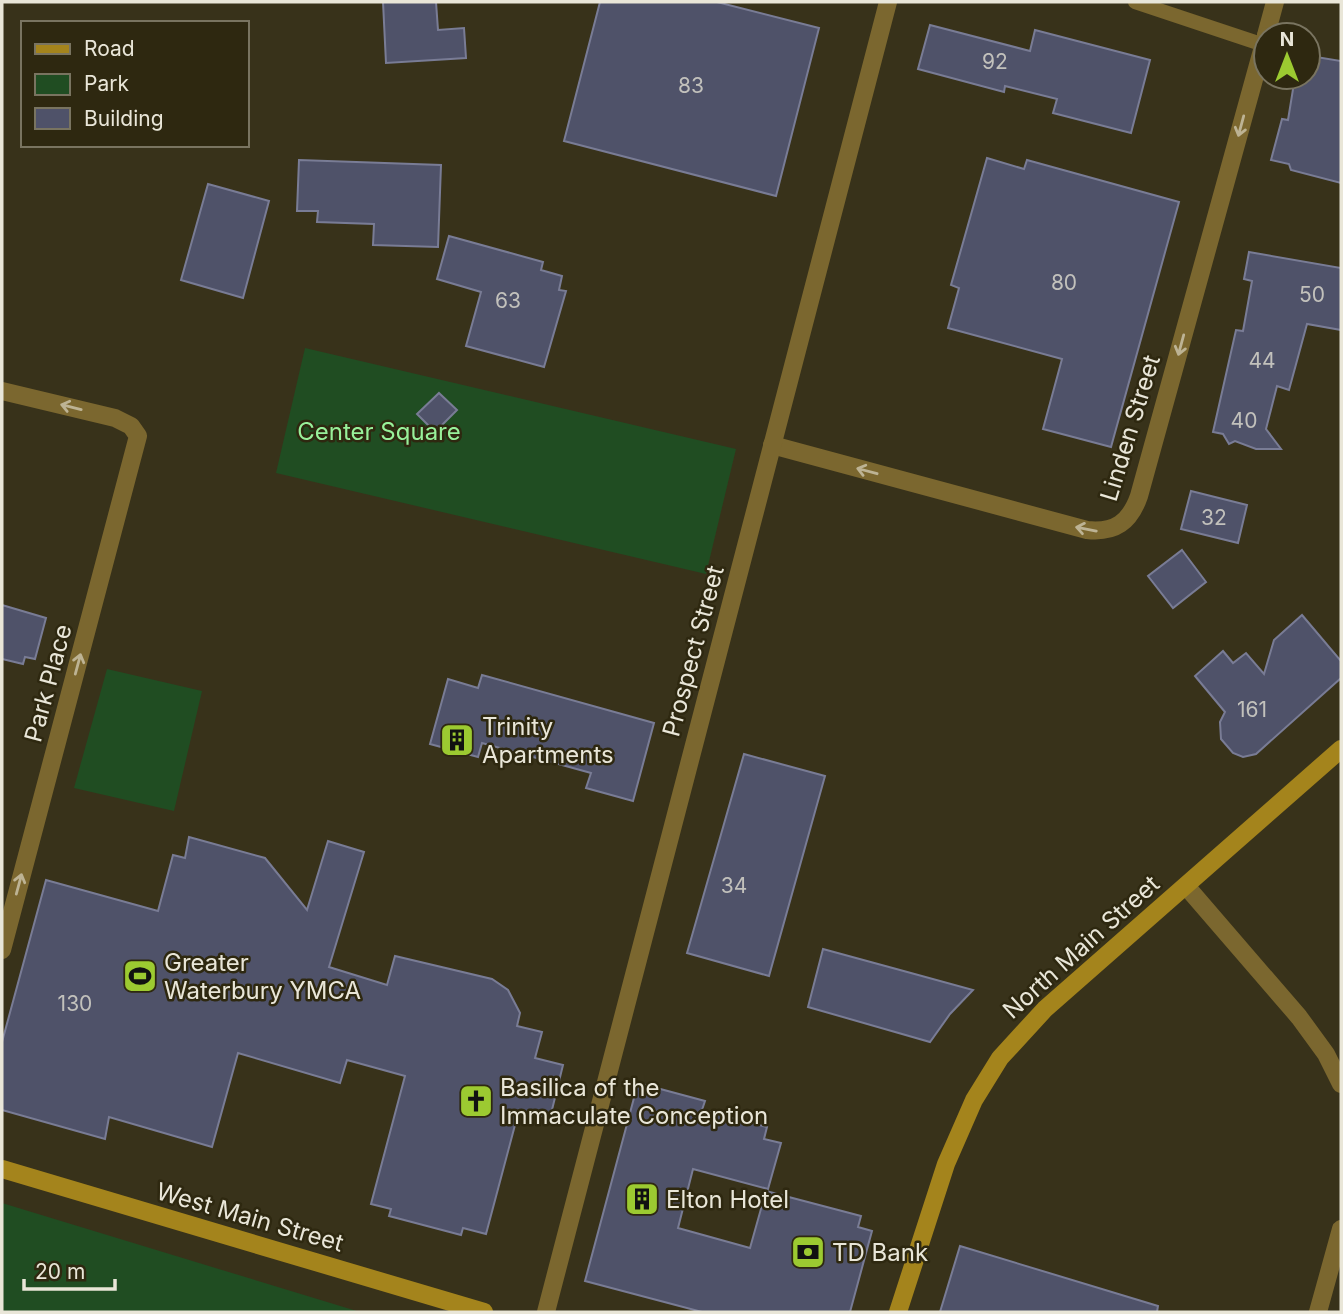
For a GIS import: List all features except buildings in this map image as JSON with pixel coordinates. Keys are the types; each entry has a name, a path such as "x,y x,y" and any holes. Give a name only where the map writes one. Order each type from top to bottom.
{"main road":[{"name":"North Main Street","path":"898,1312 946,1164 965,1117 989,1073 1045,1009 1341,749"},
{"name":"West Main Street","path":"2,1169 484,1312"}],"street":[{"name":"Prospect Street","path":"546,1312 888,2"},
{"name":"Linden Street","path":"1270,21 1276,2"},
{"name":"Linden Street","path":"772,445 1087,530 1100,531 1121,525 1136,507 1252,86"},
{"name":"Park Place","path":"2,391 115,418 135,429 137,445 2,950"},
{"path":"1185,886 1307,1028 1341,1084"},
{"path":"1318,1312 1341,1229"}],"lane":[{"path":"1135,2 1252,35"}],"green space":[{"name":"Center Square","path":"305,348 736,449 706,574 276,473"},
{"path":"107,669 202,691 174,811 74,788"},
{"path":"2,1203 360,1312 2,1312"}],"place":[{"name":"Trinity Apartments","path":"457,740"},
{"name":"Greater Waterbury YMCA","path":"140,976"},
{"name":"Basilica of the Immaculate Conception","path":"476,1101"},
{"name":"Elton Hotel","path":"642,1199"},
{"name":"TD Bank","path":"808,1252"}]}
